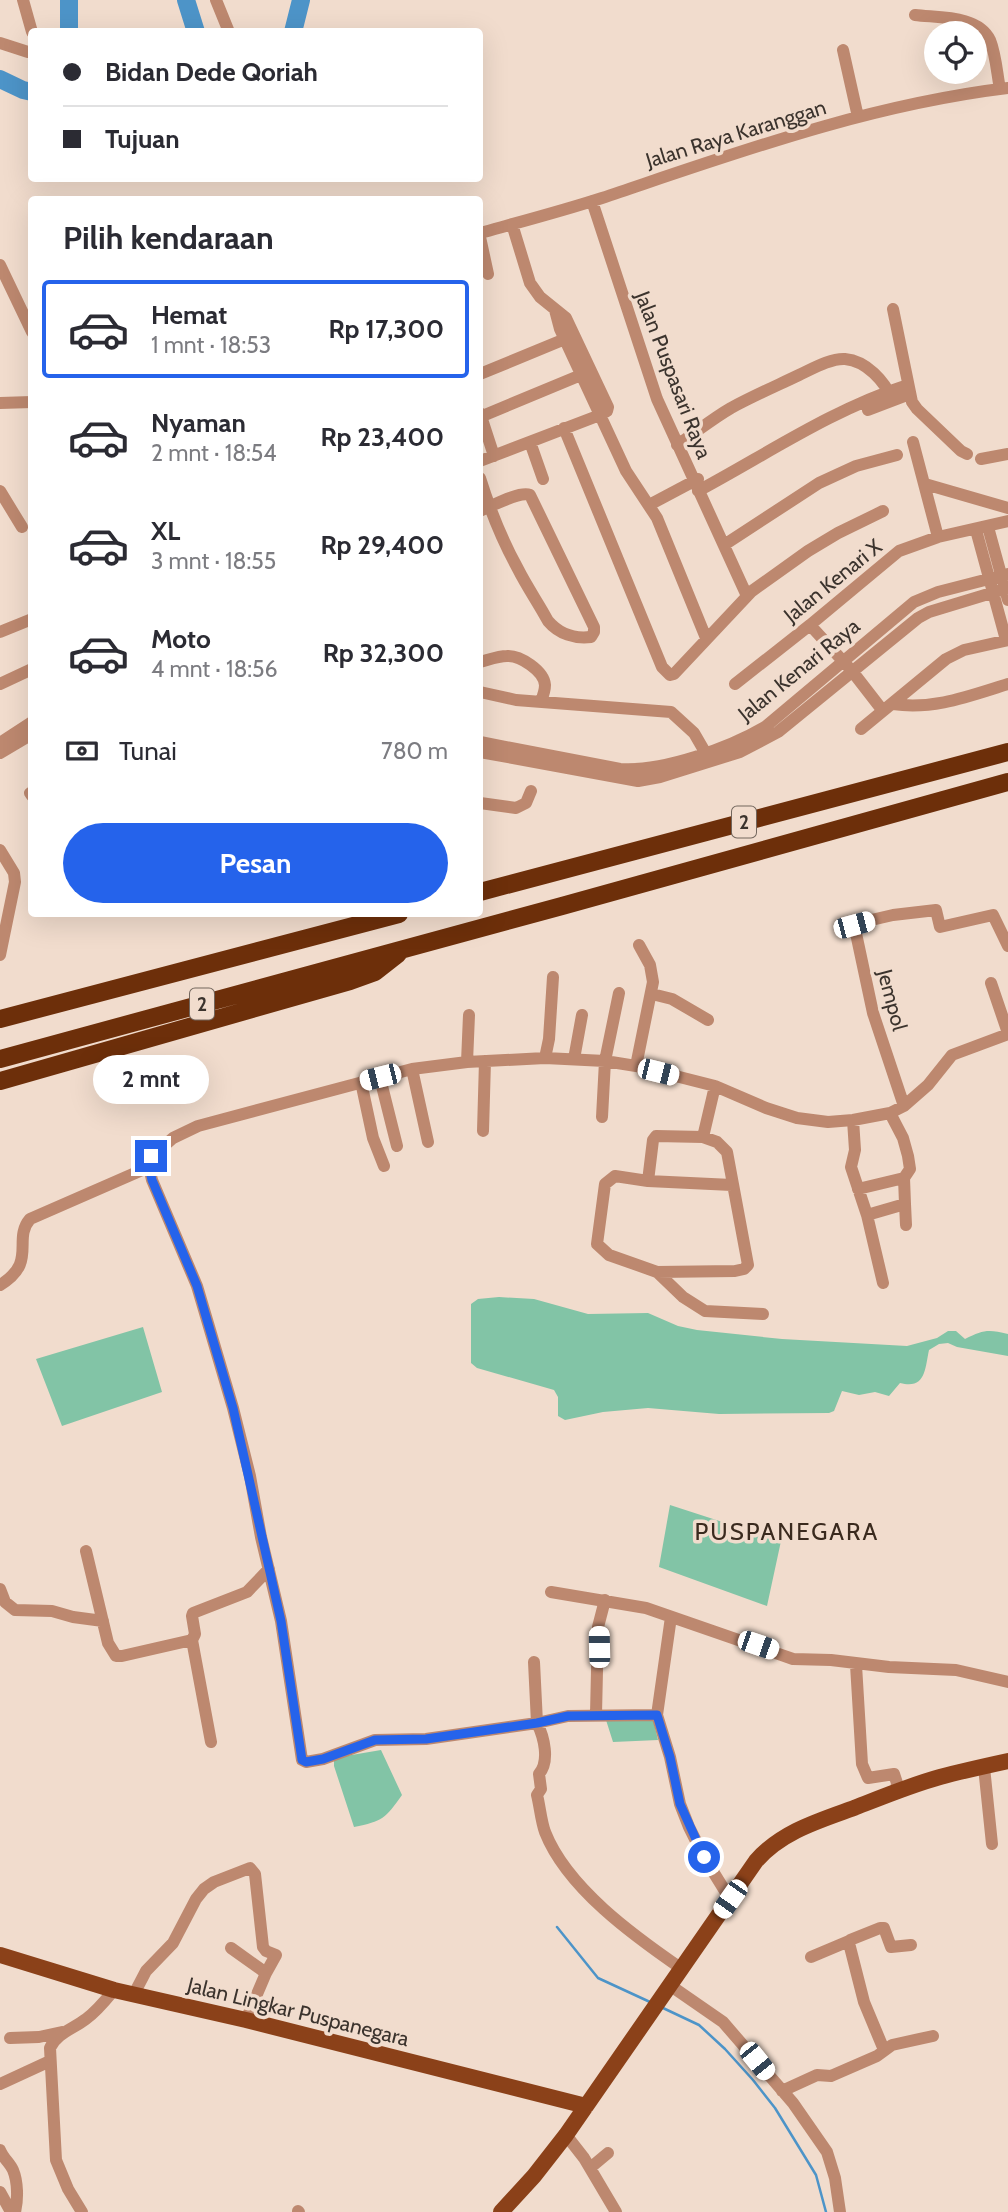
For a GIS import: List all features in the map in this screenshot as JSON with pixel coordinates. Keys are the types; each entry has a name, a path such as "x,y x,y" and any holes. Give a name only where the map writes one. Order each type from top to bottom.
{"highway":[{"name":"2","path":"483,891 1008,752"},
{"name":"2","path":"0,1059 1008,782"},
{"name":"2","path":"0,1019 388,917"},
{"path":"0,1081 351,981 375,972 403,949"}],"main road":[{"path":"501,2212 566,2135 756,1861 777,1840 814,1822 896,1792 940,1777 1008,1761"},
{"name":"Jalan Lingkar Puspanegara","path":"0,1955 114,1990 246,2020 586,2106"}],"street":[{"path":"24,0 31,28"},
{"path":"216,0 227,28"},
{"path":"915,15 963,20 985,32 1004,88"},
{"path":"0,43 28,52"},
{"path":"843,50 858,117"},
{"name":"Jalan Raya Karanggan","path":"483,234 596,200 757,145 923,102 1004,88"},
{"name":"Jalan Puspasari Raya","path":"596,200 680,443 749,593"},
{"path":"483,460 600,415 608,409 607,400 570,324 563,314 540,297 530,283 512,224"},
{"path":"483,250 488,274"},
{"path":"0,265 28,324"},
{"path":"893,309 909,390 917,409 967,454"},
{"path":"555,310 565,339 626,471 657,518 706,638"},
{"path":"483,373 565,339"},
{"path":"680,443 729,409 839,359 856,361 867,368 885,384 891,396"},
{"path":"483,415 581,375"},
{"path":"649,505 700,488 807,433 909,390"},
{"path":"0,403 28,402"},
{"path":"483,425 494,456"},
{"path":"564,428 667,674 674,674 749,593 808,551 883,511"},
{"path":"530,442 544,479"},
{"path":"913,442 938,537"},
{"path":"981,459 1008,454"},
{"path":"727,543 819,483 856,466 897,455"},
{"path":"925,484 1008,508"},
{"path":"0,491 22,527"},
{"path":"524,493 530,495 594,627 592,636 580,637 562,633 548,621 484,509 524,493"},
{"name":"Jalan Kenari X","path":"735,684 899,551 938,537 1008,521"},
{"path":"861,729 956,654 1007,640 1002,585 982,529"},
{"name":"Jalan Kenari Raya","path":"697,758 765,727 901,612 925,596 1002,585"},
{"name":"Jalan Kenari Raya","path":"483,752 603,771 637,770 740,752 768,739 918,618 940,607 1002,585"},
{"path":"0,632 28,621"},
{"path":"810,625 888,708 949,703 1008,684"},
{"path":"483,661 506,656 522,660 539,673 544,681 541,701"},
{"path":"0,684 28,670"},
{"path":"483,693 516,700 671,712 694,733 697,758"},
{"path":"0,743 28,725"},
{"path":"0,753 28,736"},
{"name":"Jalan Kenari Raya","path":"483,743 603,771"},
{"path":"483,803 516,808 526,803 531,791"},
{"path":"0,955 15,881 14,873 2,856"},
{"name":"Jempol","path":"904,1106 873,1013 854,925 893,915 936,910 940,927 993,915 1008,946"},
{"path":"636,1066 653,982 650,965 639,946"},
{"path":"545,1058 549,1039 553,977"},
{"path":"657,1715 568,1716 426,1739 375,1740 323,1759 302,1760 281,1621 250,1476 211,1331 197,1286 149,1167 151,1156 187,1130 412,1069 485,1060 573,1059 636,1066 715,1086 765,1108 797,1118 828,1122 890,1113 904,1106 928,1085 952,1055 1008,1033 991,983"},
{"path":"602,1117 604,1061 619,993"},
{"path":"652,993 672,999 709,1020"},
{"path":"467,1062 469,1015"},
{"path":"573,1059 582,1015"},
{"path":"483,1131 485,1060"},
{"path":"412,1069 428,1142"},
{"path":"380,1077 397,1146"},
{"path":"361,1082 373,1138 384,1166"},
{"path":"703,1137 715,1086"},
{"path":"890,1113 903,1138 910,1169 904,1178 906,1225"},
{"path":"853,1119 855,1150 851,1167 867,1215 883,1283"},
{"path":"648,1181 653,1140 656,1136 703,1137 717,1142 727,1152 748,1265 735,1272 657,1272 609,1255 597,1246 605,1184 615,1176 648,1181 732,1185"},
{"path":"0,1284 15,1275 18,1269 24,1246 25,1225 30,1219 149,1167"},
{"path":"858,1189 904,1178"},
{"path":"867,1215 905,1204"},
{"path":"657,1272 682,1297 705,1311 763,1314"},
{"path":"86,1551 108,1643 116,1656 192,1640"},
{"path":"211,1742 192,1640 195,1634 192,1616 193,1613 247,1592 268,1569"},
{"path":"0,1589 5,1602 15,1610 52,1611 73,1617 103,1620"},
{"path":"551,1592 646,1608 793,1659 956,1670 1008,1682"},
{"path":"596,1714 598,1627 605,1600"},
{"path":"671,1616 657,1715 680,1804 689,1827 730,1899"},
{"path":"534,1662 537,1723 545,1759 539,1774 541,1788 537,1795 545,1832 565,1868 598,1903 637,1938 682,1969"},
{"path":"856,1665 862,1764 868,1778 894,1774 896,1792"},
{"path":"984,1767 992,1844"},
{"path":"134,1994 146,1970 169,1947 204,1889 214,1882 252,1869 255,1874 263,1947 276,1956 246,2020"},
{"path":"811,1957 880,1928 884,1928 891,1947 911,1945"},
{"path":"849,1941 864,2002 884,2050"},
{"path":"231,1948 266,1973"},
{"path":"669,1989 723,2022 808,2123 827,2152 841,2212"},
{"path":"82,2212 68,2189 56,2160 50,2048 66,2031 94,2013 114,1990"},
{"path":"10,2038 39,2037 66,2031"},
{"path":"782,2091 817,2075 831,2076 902,2042 933,2036"},
{"path":"0,2084 50,2061"},
{"path":"566,2135 590,2168 616,2212"},
{"path":"0,2150 12,2168 16,2187 13,2212"},
{"path":"590,2168 608,2153"},
{"path":"0,2192 13,2212"}],"green space":[{"path":"478,1299 534,1299 588,1314 648,1313 678,1326 697,1330 782,1339 907,1346 937,1338 948,1331 956,1331 965,1339 981,1332 995,1331 1008,1334 1008,1356 948,1343 939,1344 929,1350 920,1380 909,1384 900,1383 889,1396 875,1392 859,1395 842,1391 834,1411 829,1413 719,1414 648,1408 603,1412 565,1420 558,1416 558,1397 554,1390 477,1368 471,1363 471,1304"},
{"path":"143,1327 162,1392 62,1426 36,1359"},
{"path":"670,1505 781,1541 767,1606 659,1567"},
{"path":"653,1719 658,1740 613,1742 606,1720"},
{"path":"381,1750 402,1795 382,1818 354,1827 334,1766 334,1758"}],"waterway":[{"path":"69,0 69,28"},
{"path":"186,0 195,28"},
{"path":"294,28 301,0"},
{"path":"0,79 28,91"},
{"path":"557,1927 598,1978 650,2002"},
{"path":"663,2008 699,2025 753,2080 775,2108 816,2175 826,2212"}],"district":[{"name":"PUSPANEGARA","path":"787,1532"}],"route":[{"path":"151,1156 149,1167 152,1180 197,1286 250,1476 281,1621 302,1760 306,1762 323,1759 375,1740 426,1739 568,1716 657,1715 680,1804 704,1857"}]}
